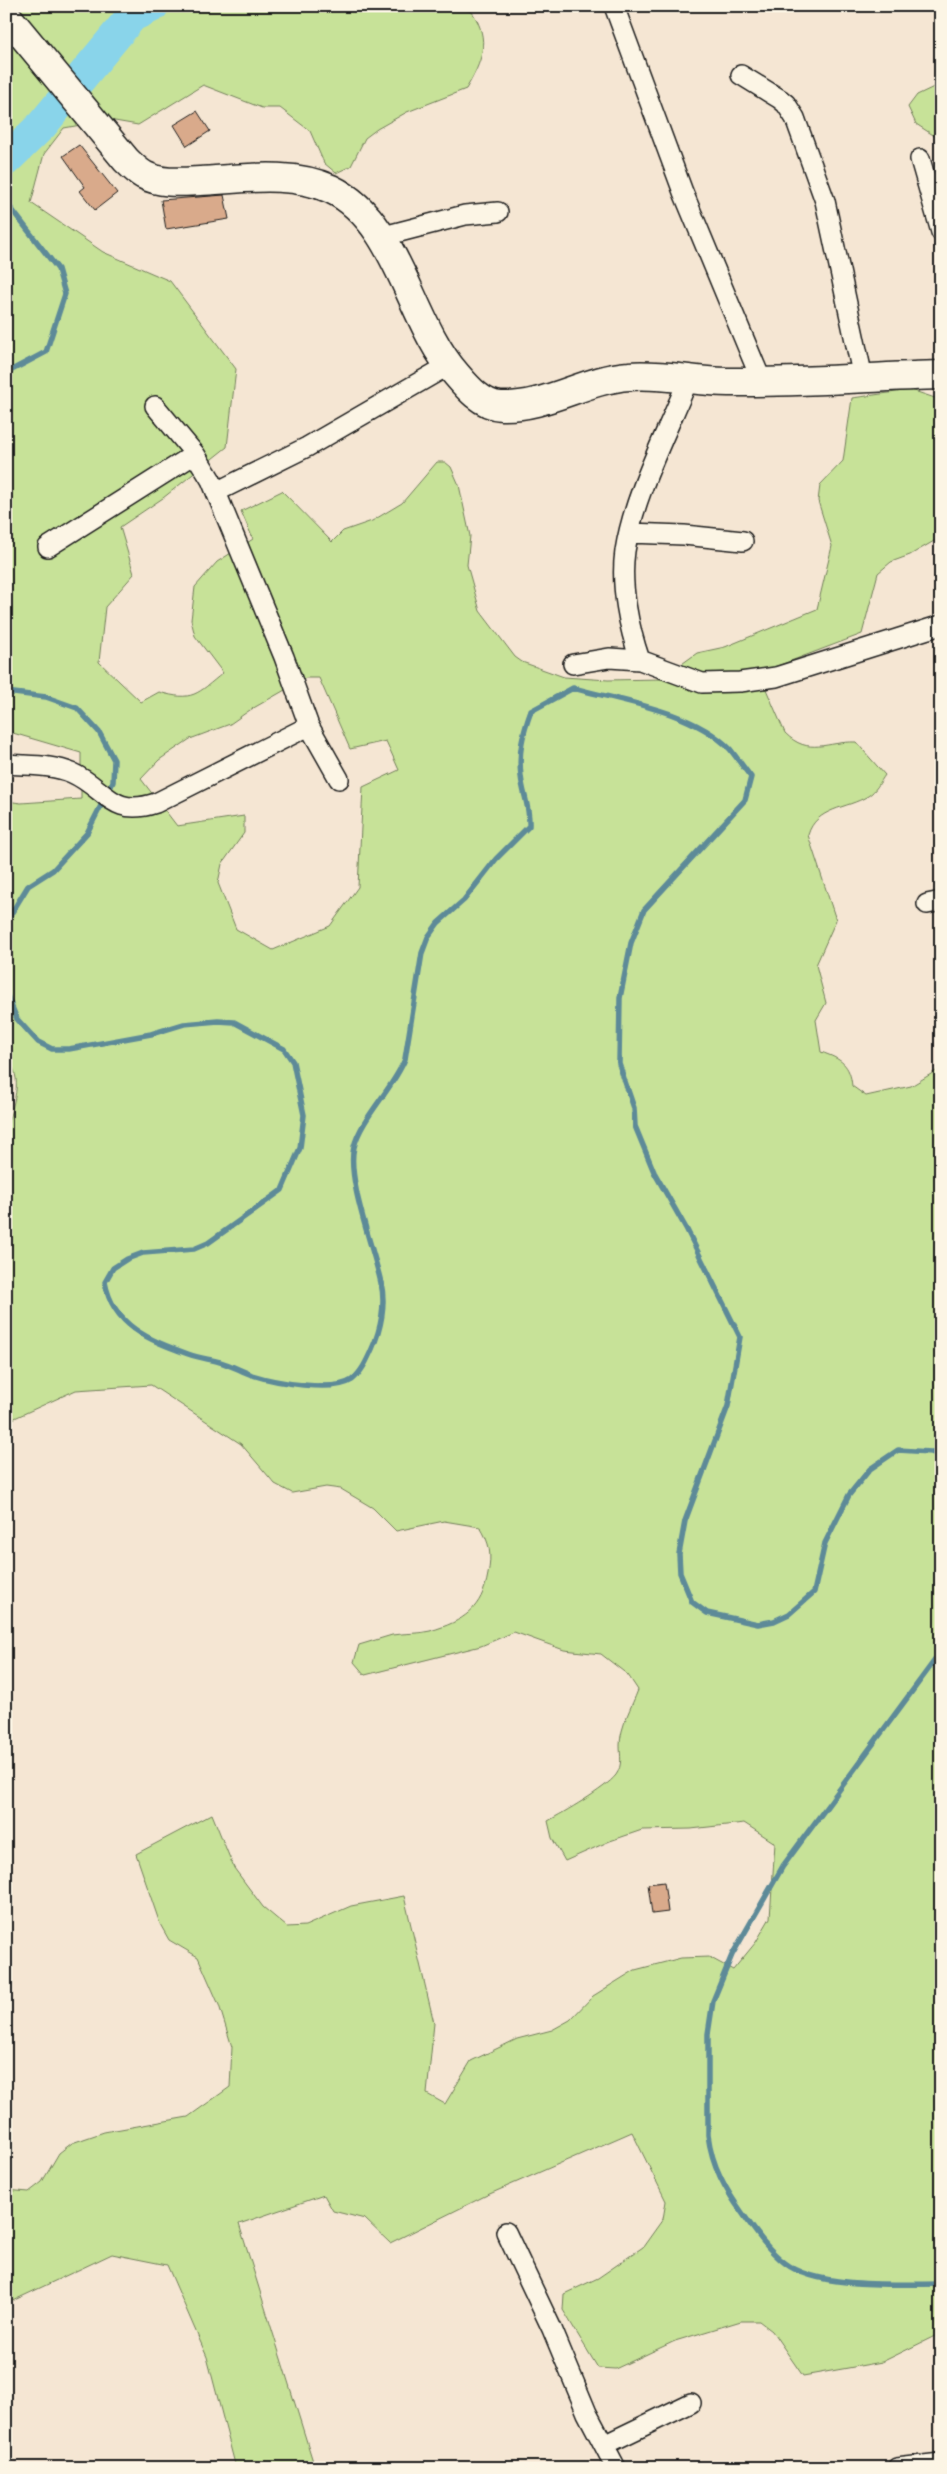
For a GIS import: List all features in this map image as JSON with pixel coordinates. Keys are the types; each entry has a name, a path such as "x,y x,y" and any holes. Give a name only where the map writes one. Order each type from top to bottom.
{"main road":[{"path":"6,14 135,169 156,180 176,182 265,178 310,182 328,188 352,202 380,237 449,366 470,390 489,403 500,406 529,404 595,382 629,376 762,382 941,376"}],"street":[{"path":"614,6 683,192 762,382"},
{"path":"741,75 780,99 786,104 795,118 825,201 863,378"},
{"path":"920,159 941,232"},
{"path":"380,237 465,216 498,212"},
{"path":"216,492 307,447 449,366"},
{"path":"640,660 632,631 625,581 625,552 640,499 688,380"},
{"path":"155,406 195,454 211,480 284,657 309,726 339,779"},
{"path":"48,547 195,454"},
{"path":"629,533 684,535 743,541"},
{"path":"573,664 609,658 640,660 702,683 740,682 776,677 941,625"},
{"path":"6,764 54,768 73,773 118,804 139,808 156,803 309,726"},
{"path":"506,2232 552,2329 587,2412 616,2468"},
{"path":"604,2444 691,2404"},
{"path":"897,2468 941,2463"}],"green space":[{"path":"6,6 454,6 472,12 478,22 483,42 480,60 466,89 407,112 377,129 365,138 351,166 336,173 324,163 310,131 280,108 262,108 203,85 138,125 109,120 64,128 44,154 31,203 103,252 170,281 236,369 227,447 163,498 120,527 134,574 105,607 99,662 141,702 159,692 180,696 194,694 223,673 195,636 191,620 195,587 217,562 253,539 241,511 282,491 332,542 343,531 372,521 402,503 437,462 445,462 451,467 459,485 470,536 467,565 480,611 515,657 522,662 564,677 608,680 661,679 697,653 725,647 817,609 832,546 818,501 820,485 843,461 852,398 911,390 941,400 941,537 910,555 891,562 878,573 862,634 759,673 785,733 794,740 810,746 856,742 885,775 876,789 868,796 833,810 818,819 808,835 836,920 816,965 826,1003 816,1020 821,1052 843,1063 849,1072 852,1086 866,1096 911,1086 941,1068 941,2333 882,2362 803,2376 772,2331 759,2321 741,2321 675,2341 615,2369 598,2368 563,2310 564,2294 598,2278 643,2247 663,2219 666,2201 632,2132 485,2196 390,2243 365,2219 333,2211 324,2195 239,2224 315,2468 236,2468 207,2357 167,2265 112,2254 6,2304 6,2190 29,2192 42,2182 59,2153 72,2143 104,2132 188,2117 230,2087 232,2047 219,2005 198,1957 169,1940 160,1924 136,1854 212,1814 234,1868 263,1907 287,1927 305,1926 351,1906 404,1896 434,2023 427,2094 445,2104 471,2061 517,2039 552,2030 570,2020 593,1996 635,1970 681,1958 709,1957 733,1970 756,1942 770,1918 775,1843 744,1823 691,1829 642,1830 610,1841 565,1861 552,1838 548,1821 594,1793 616,1775 620,1764 622,1731 638,1690 628,1675 601,1654 564,1650 514,1632 481,1646 365,1675 354,1662 359,1645 392,1635 425,1632 442,1627 462,1618 476,1605 485,1586 490,1561 488,1544 480,1527 444,1521 396,1531 373,1508 341,1489 326,1487 292,1493 275,1484 241,1444 151,1385 76,1390 6,1422 6,1129 14,1102 16,1083 12,1066 6,1059 6,801 21,803 81,799 81,753 6,731","holes":["306,678 319,678 350,749 386,741 399,770 363,787 358,887 330,926 273,950 236,929 218,883 222,864 244,833 244,816 177,826 141,779 159,760 190,739 230,724 250,710"]},
{"path":"938,85 941,87 941,140 916,124 908,107 917,95"}],"building":[{"path":"197,111 210,131 187,146 174,125"},
{"path":"79,145 117,193 95,210 80,191 85,187 63,156"},
{"path":"224,195 229,219 166,229 161,200"},
{"path":"664,1882 668,1912 652,1914 648,1884"}],"waterway":[{"path":"6,160 42,125 132,16 153,6"},
{"path":"6,202 58,269 65,294 46,352 6,373"},
{"path":"6,993 17,1019 38,1042 52,1049 69,1049 151,1034 184,1024 218,1021 234,1022 284,1049 293,1062 304,1115 300,1148 282,1190 208,1243 194,1249 143,1253 127,1259 113,1268 105,1282 109,1297 124,1320 147,1337 160,1343 274,1381 318,1386 343,1384 356,1377 366,1362 378,1333 383,1308 378,1269 357,1195 354,1177 354,1147 363,1125 393,1081 405,1059 422,953 428,937 438,923 464,900 496,859 529,826 520,759 531,711 573,688 656,709 697,725 715,736 730,749 751,777 745,800 644,910 631,943 620,998 619,1064 634,1108 635,1126 654,1172 687,1230 740,1337 728,1406 685,1521 679,1554 680,1573 692,1602 707,1613 758,1624 774,1621 789,1614 814,1592 825,1543 849,1495 870,1469 898,1450 931,1452 941,1455"},
{"path":"6,692 46,697 77,708 99,732 114,760 113,782 87,833 53,870 28,886 6,922"},
{"path":"941,1652 783,1866 732,1955 713,2001 708,2034 708,2135 713,2157 720,2177 730,2195 757,2234 773,2252 785,2263 799,2271 817,2277 860,2283 941,2284"}]}
